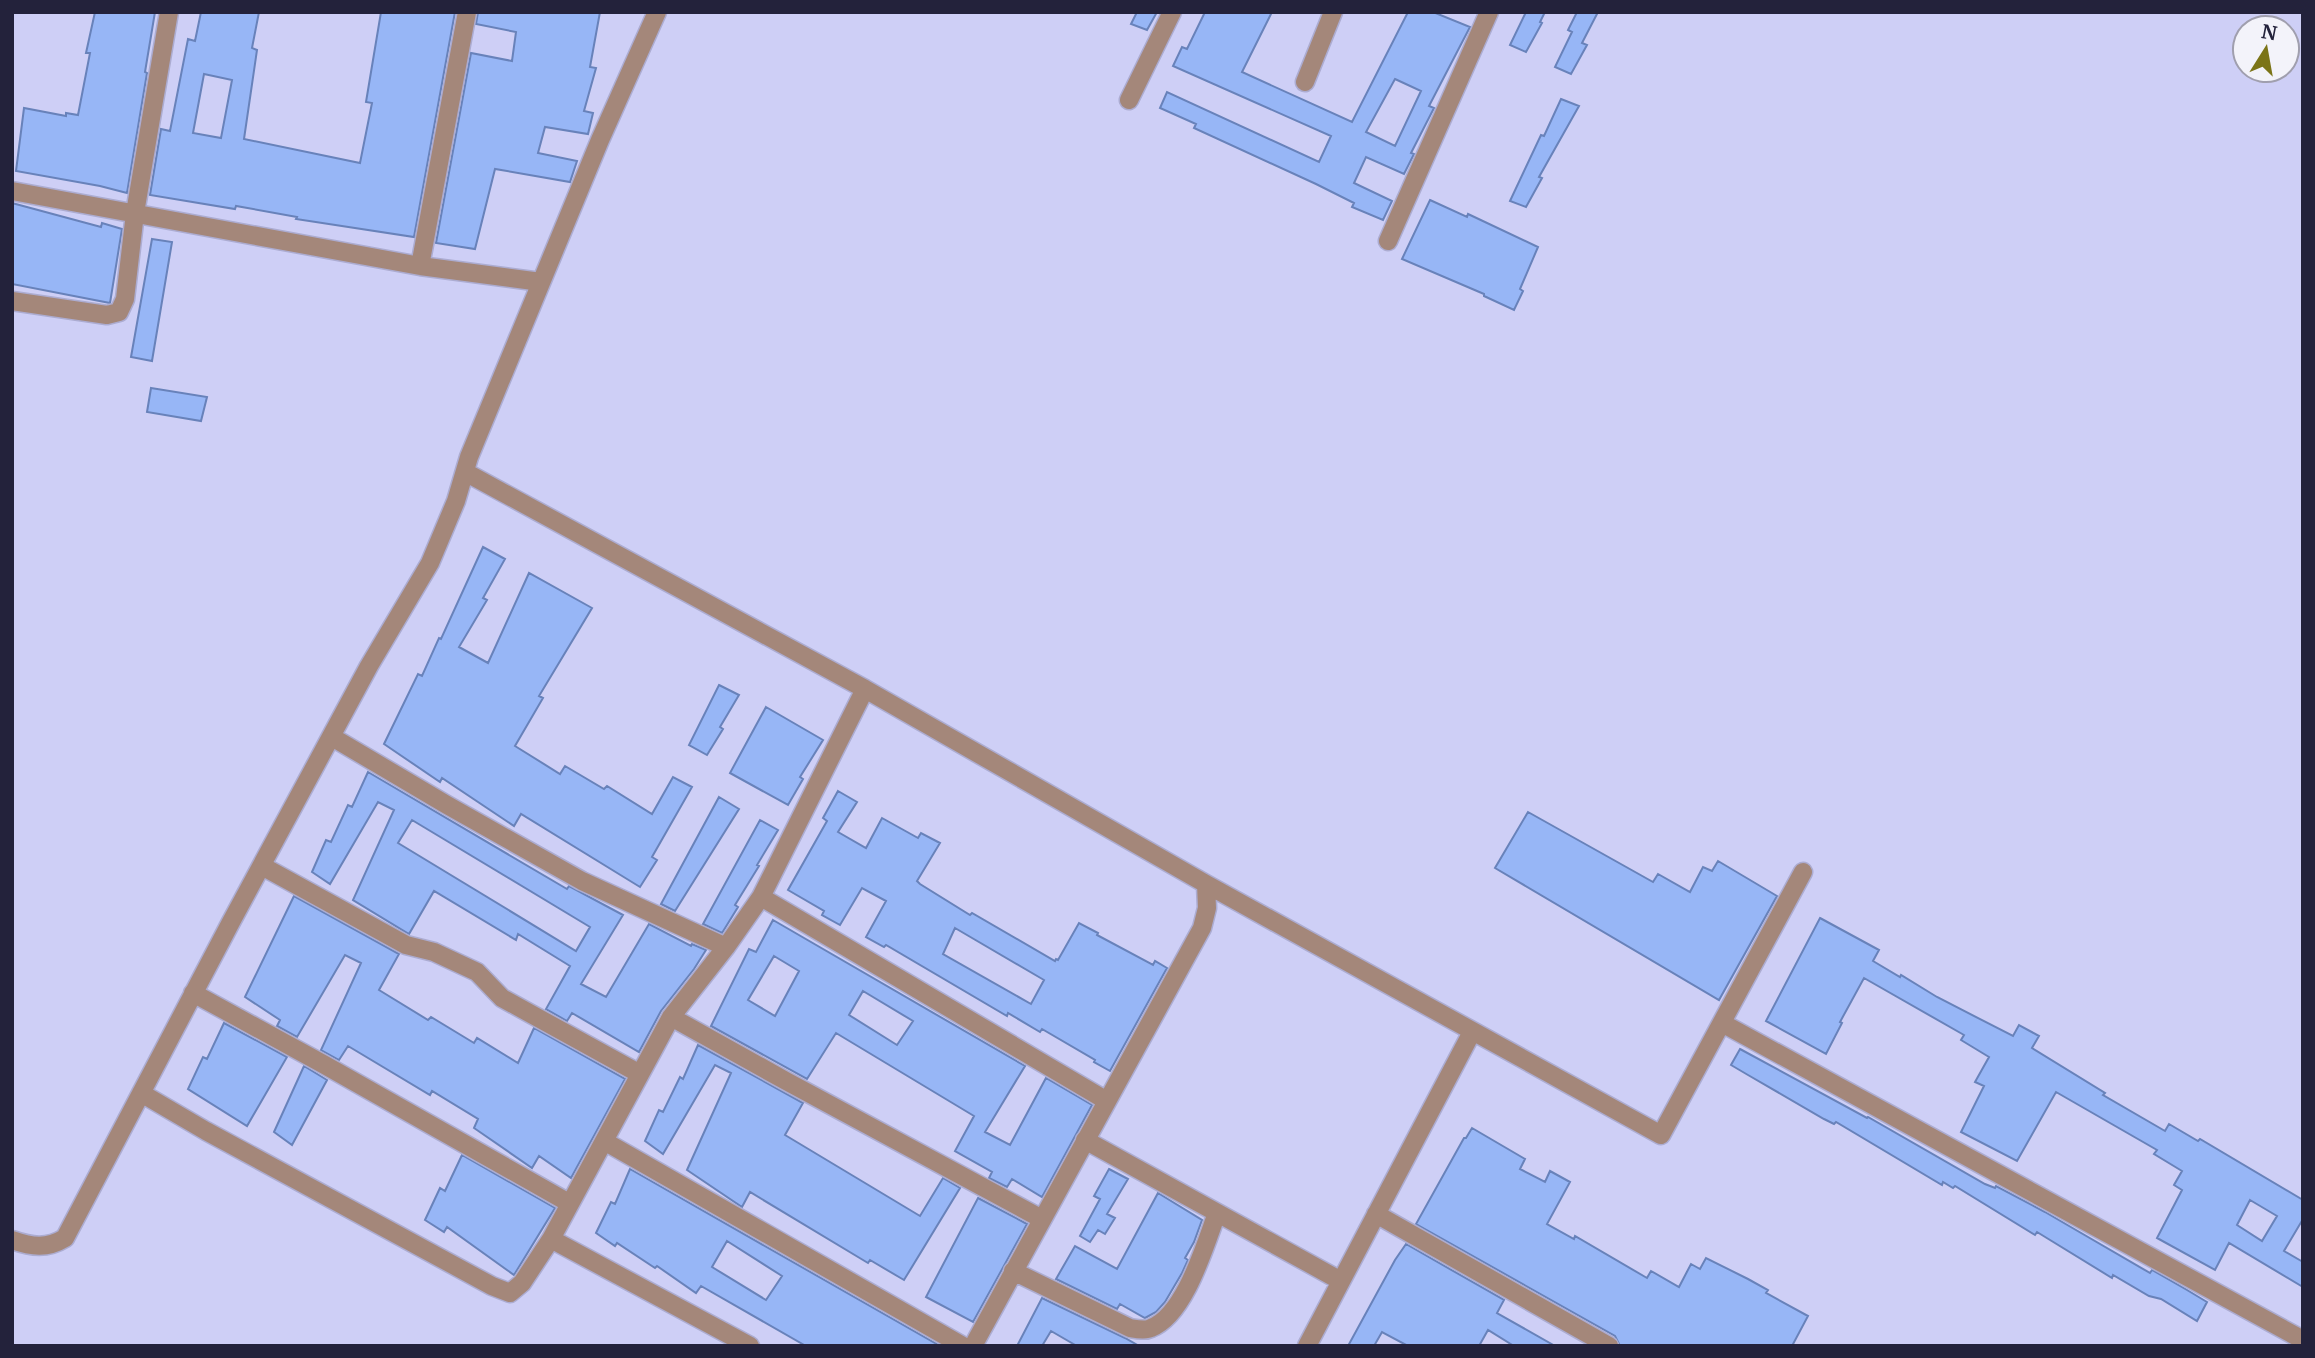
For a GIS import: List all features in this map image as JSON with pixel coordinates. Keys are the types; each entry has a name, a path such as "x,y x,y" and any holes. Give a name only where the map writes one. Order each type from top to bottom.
{"street":[{"path":"12,301 107,315 119,312 125,299 135,213 169,12"},
{"path":"420,266 467,12"},
{"path":"12,1240 43,1247 56,1244 65,1238 193,993 369,667 430,562 465,472 468,457 657,12"},
{"path":"1129,100 1172,12"},
{"path":"1305,82 1333,12"},
{"path":"1388,241 1489,12"},
{"path":"12,191 420,266 541,282"},
{"path":"465,472 865,690 1206,884 1661,1135 1803,872"},
{"path":"141,1093 456,1267 510,1293 522,1283 551,1239 671,1017 761,897 865,690"},
{"path":"332,737 447,806 582,881 726,947"},
{"path":"262,866 407,945 434,952 477,972 502,998 640,1074"},
{"path":"972,1346 1202,928 1207,908 1206,884"},
{"path":"761,897 1107,1101"},
{"path":"193,993 323,1063 569,1203"},
{"path":"671,1017 1042,1219"},
{"path":"1721,1023 2303,1340"},
{"path":"1307,1346 1472,1032"},
{"path":"604,1140 963,1346"},
{"path":"1085,1140 1341,1281"},
{"path":"1013,1271 1130,1328 1150,1329 1170,1317 1198,1268 1217,1213"},
{"path":"1376,1214 1609,1346"},
{"path":"551,1239 750,1346"}],"building":[{"path":"95,12 155,12 127,193 16,171 24,108 66,116 66,113 78,115 90,53 86,53"},
{"path":"201,12 259,12 252,48 257,50 244,139 360,163 372,103 366,102 381,12 455,12 414,237 296,219 297,217 236,206 235,209 150,195 161,129 170,131 188,39 195,41","holes":["204,74 232,80 221,138 193,133"]},
{"path":"478,12 600,12 590,67 596,68 584,111 593,113 588,134 545,127 538,153 577,161 570,182 495,169 475,249 436,243 471,53 512,61 516,32 476,24"},
{"path":"1137,12 1157,12 1147,30 1131,24"},
{"path":"1205,12 1272,12 1242,72 1352,122 1408,12 1433,12 1470,27 1429,106 1434,108 1411,153 1414,154 1404,174 1366,157 1354,183 1392,201 1383,220 1352,207 1354,203 1316,184 1194,128 1196,124 1160,108 1167,92 1319,162 1331,136 1173,66 1182,47 1187,49","holes":["1395,79 1421,91 1395,146 1366,132"]},
{"path":"1526,12 1545,12 1526,52 1510,45"},
{"path":"1577,12 1598,12 1582,43 1587,45 1571,74 1555,67 1572,32 1568,30"},
{"path":"1561,99 1579,106 1539,177 1542,178 1526,207 1510,201 1541,135 1544,136"},
{"path":"1430,200 1467,217 1468,214 1538,247 1514,310 1484,294 1402,259"},
{"path":"12,203 101,227 102,223 122,229 110,303 12,284"},
{"path":"152,239 172,242 152,361 131,357"},
{"path":"151,388 207,397 201,421 147,412"},
{"path":"483,547 505,559 483,598 487,600 459,647 488,663 529,573 592,608 539,696 543,698 515,746 560,774 565,766 604,789 607,786 652,814 673,777 692,787 652,857 657,860 640,887 521,814 514,826 442,778 440,782 384,744 418,674 422,676 439,638 441,639"},
{"path":"719,685 739,695 707,755 689,745"},
{"path":"766,707 823,740 800,777 803,779 788,805 730,773"},
{"path":"368,772 567,889 569,886 623,915 581,984 606,997 649,924 691,946 692,944 706,950 661,1011 639,1052 572,1013 567,1021 546,1009 570,966 518,934 516,940 434,891 409,934 353,900 394,810 378,802 330,884 312,872 326,840 331,842 348,805 352,807","holes":["412,820 590,927 576,951 398,843"]},
{"path":"838,791 857,802 838,832 866,848 882,818 918,838 921,833 940,843 917,881 970,915 972,913 1055,961 1079,923 1153,965 1155,961 1167,968 1110,1071 1042,1029 1040,1032 1008,1013 1007,1016 886,945 884,947 866,937 886,901 862,888 840,925 822,915 824,911 788,890 827,821 823,818","holes":["955,928 1044,980 1031,1004 943,954"]},
{"path":"719,797 739,809 675,911 661,904"},
{"path":"1528,812 1653,882 1658,874 1690,892 1703,867 1712,871 1718,861 1777,896 1719,1000 1495,868"},
{"path":"760,820 778,830 722,933 703,924"},
{"path":"294,896 399,954 379,990 428,1020 431,1017 474,1043 477,1038 518,1063 534,1028 625,1079 571,1178 539,1156 532,1168 474,1128 478,1119 432,1091 430,1095 348,1046 339,1060 321,1050 361,963 345,955 297,1037 277,1026 280,1020 245,997"},
{"path":"1820,918 1879,950 1873,961 1900,977 1901,975 1937,997 2013,1036 2019,1025 2039,1036 2032,1048 2105,1093 2103,1095 2165,1131 2169,1124 2198,1141 2200,1139 2303,1200 2303,1219 2284,1251 2303,1262 2303,1287 2229,1243 2215,1270 2157,1238 2182,1190 2174,1185 2182,1171 2154,1154 2157,1150 2056,1092 2017,1161 1961,1132 1984,1086 1975,1082 1989,1057 1961,1040 1964,1035 1864,978 1826,1054 1766,1021","holes":["2250,1200 2277,1216 2262,1241 2237,1225"]},
{"path":"773,920 1025,1066 985,1132 1010,1145 1046,1078 1092,1105 1042,1197 1012,1179 1007,1187 989,1178 992,1172 955,1151 974,1116 836,1033 807,1079 711,1026 749,949 756,952","holes":["774,956 799,971 775,1016 748,1000","863,991 913,1021 897,1045 849,1015"]},
{"path":"224,1023 287,1057 247,1126 188,1089 203,1057 207,1059"},
{"path":"698,1045 803,1103 785,1135 920,1216 943,1178 960,1188 904,1280 870,1260 868,1263 750,1192 742,1207 687,1170 731,1073 715,1065 663,1154 645,1141 659,1110 663,1112 680,1077 683,1079"},
{"path":"1740,1049 1868,1117 1985,1184 1995,1188 1996,1186 2045,1212 2150,1273 2152,1270 2187,1290 2207,1302 2197,1321 2161,1299 2149,1296 2113,1275 2112,1278 1955,1186 1953,1188 1943,1182 1942,1185 1836,1122 1834,1124 1824,1119 1731,1065"},
{"path":"304,1066 327,1080 292,1145 274,1132"},
{"path":"1472,1128 1525,1159 1520,1169 1545,1182 1550,1171 1570,1182 1547,1224 1574,1239 1575,1236 1647,1278 1651,1271 1679,1287 1691,1264 1700,1269 1706,1258 1768,1290 1766,1293 1808,1316 1792,1346 1620,1346 1615,1336 1416,1224"},
{"path":"462,1155 555,1208 514,1275 447,1227 444,1232 425,1220 440,1188 445,1191"},
{"path":"630,1169 940,1346 806,1346 701,1286 696,1293 657,1266 655,1268 617,1243 615,1246 596,1233 611,1202 615,1204","holes":["727,1241 782,1276 766,1300 712,1267"]},
{"path":"1109,1169 1128,1179 1107,1214 1115,1218 1105,1234 1098,1230 1090,1242 1080,1236 1100,1199 1094,1196"},
{"path":"1158,1193 1202,1220 1185,1258 1188,1260 1182,1273 1156,1312 1145,1318 1120,1304 1117,1309 1056,1279 1075,1246 1117,1269"},
{"path":"978,1198 1027,1224 973,1322 926,1297"},
{"path":"1406,1244 1504,1300 1497,1313 1555,1346 1514,1346 1488,1330 1479,1346 1408,1346 1382,1332 1374,1346 1348,1346"},
{"path":"1042,1298 1139,1346 1077,1346 1051,1331 1042,1346 1017,1346"}]}
